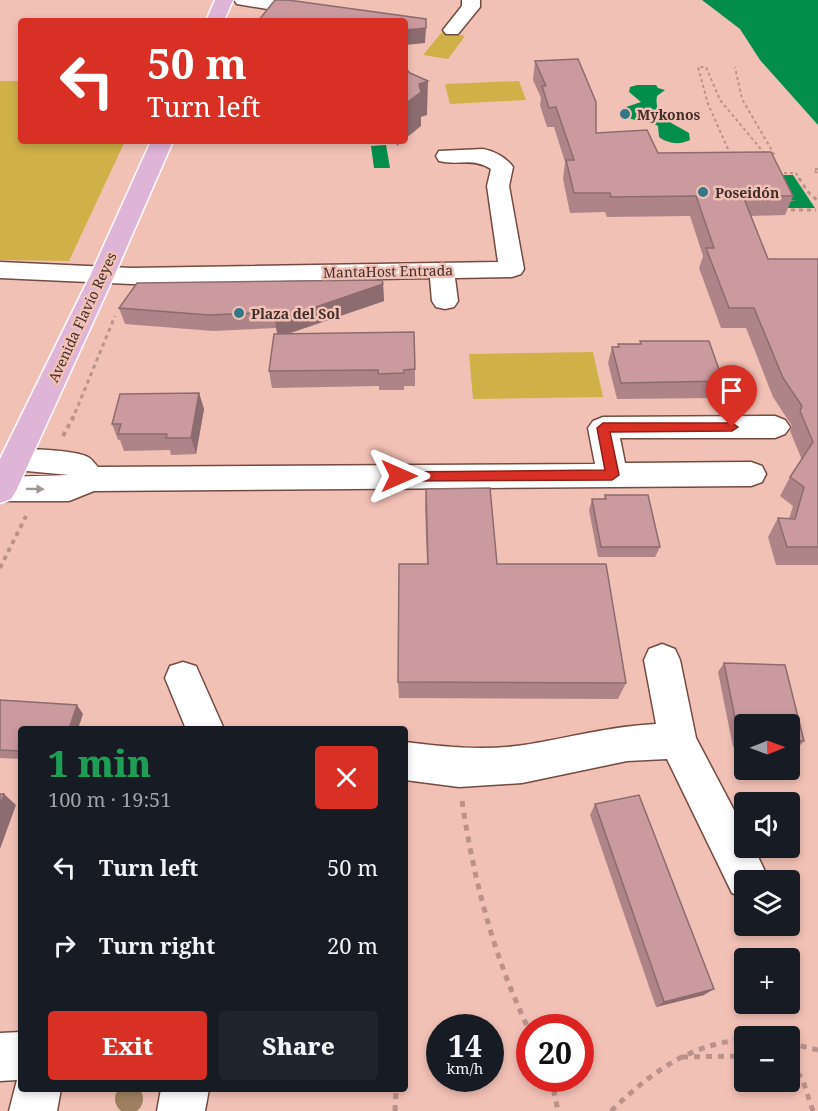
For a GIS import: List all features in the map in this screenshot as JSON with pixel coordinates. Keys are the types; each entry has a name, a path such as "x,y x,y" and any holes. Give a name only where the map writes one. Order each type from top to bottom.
{"main road":[{"path":"215,18 224,0"},
{"name":"Avenida Flavio Reyes","path":"1,490 103,274 161,144"}],"street":[{"path":"243,0 332,15"},
{"path":"452,30 471,8 471,0"},
{"name":"MantaHost Entrada","path":"0,270 132,276 512,269 498,186 502,167 483,154 447,156"},
{"path":"442,270 445,301"},
{"path":"612,475 603,428 775,427"},
{"path":"16,459 69,489 90,479 751,474"},
{"path":"1,490 45,476"},
{"path":"662,660 678,741 743,870"},
{"path":"183,678 204,726"},
{"path":"408,761 459,768 522,764 627,743 678,741"},
{"path":"0,1057 18,1056"},
{"path":"33,1111 36,1092"},
{"path":"181,1111 184,1092"}],"path":[{"path":"728,149 708,104 698,67 706,67 720,100 765,154 774,154 742,99 735,67"},
{"path":"818,169 814,169 818,175"},
{"path":"773,173 796,173 807,191 818,201"},
{"path":"780,210 816,210"},
{"path":"0,568 79,405 117,310"},
{"path":"462,798 470,862 491,942 520,1014"},
{"path":"611,1111 646,1078 678,1057 720,1041 734,1040"},
{"path":"800,1046 818,1050"},
{"path":"678,1057 734,1056"},
{"path":"800,1076 813,1111"},
{"path":"394,1111 396,1092"},
{"path":"554,1092 558,1111"}],"shaded area":[{"path":"702,0 818,0 818,125 760,60 740,29"},
{"path":"442,32 465,36 448,59 423,55"},
{"path":"0,81 18,81 18,144 124,144 69,261 0,260"},
{"path":"519,81 526,100 450,104 445,84"},
{"path":"656,85 665,90 657,96 658,110 666,119 689,133 690,140 678,143 666,141 659,137 658,126 631,119 622,114 623,108 641,102 629,92 630,87"},
{"path":"386,145 390,168 374,168 371,146"},
{"path":"768,175 793,175 815,208 783,208 780,201 797,201 778,199"},
{"path":"593,352 603,397 473,399 469,354"}],"building":[{"path":"275,0 288,0 426,19 426,28 408,30 408,18 260,18"},
{"path":"578,59 596,102 596,133 647,130 658,153 771,152 793,196 743,196 768,259 818,259 818,547 787,547 778,518 795,519 804,487 790,477 813,442 800,411 802,406 783,378 754,308 729,308 706,248 714,248 696,196 611,197 610,193 574,193 566,160 574,160 556,107 549,108 542,86 546,86 535,61"},
{"path":"408,71 428,81 419,84 421,92 408,102"},
{"path":"382,280 383,284 275,321 276,312 209,315 119,308 137,283"},
{"path":"414,332 415,369 404,370 404,373 378,374 378,370 269,371 274,334"},
{"path":"640,341 709,341 723,381 621,383 612,347 619,347 618,344 641,344"},
{"path":"199,393 191,438 166,438 167,434 118,434 121,424 112,424 120,394"},
{"path":"490,488 497,564 606,564 626,683 398,682 399,564 428,564 426,489"},
{"path":"605,495 648,495 660,547 601,547 592,499 606,499"},
{"path":"724,663 785,665 797,714 734,714"},
{"path":"0,700 77,705 70,726 18,726 18,751 0,750"},
{"path":"800,725 804,741 800,741"},
{"path":"639,795 714,989 664,1002 595,804"}],"place":[{"name":"Mykonos","path":"625,114"},
{"name":"Poseidón","path":"703,192"},
{"name":"Plaza del Sol","path":"239,313"}],"route":[{"path":"399,476 612,475 603,428 732,427"}]}
